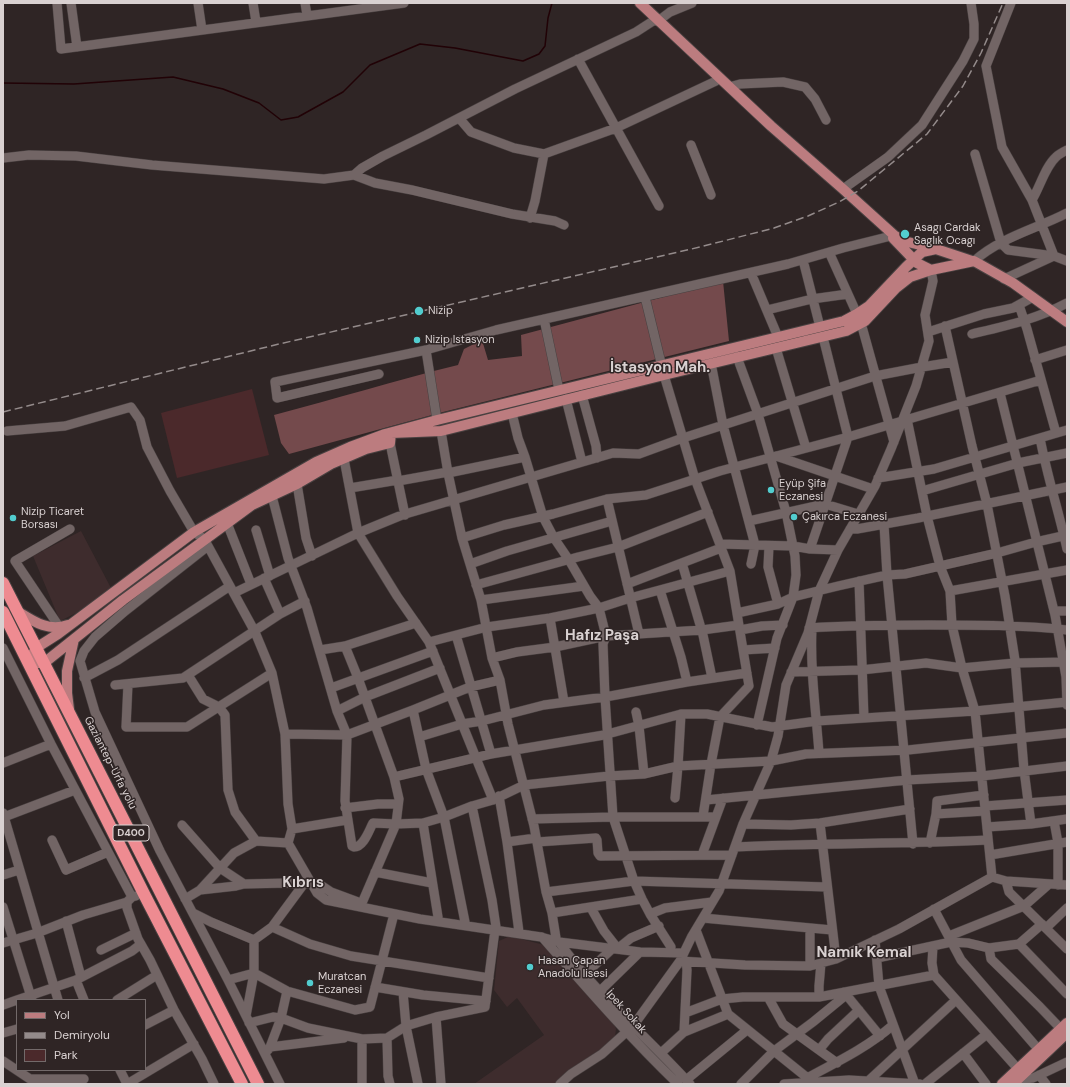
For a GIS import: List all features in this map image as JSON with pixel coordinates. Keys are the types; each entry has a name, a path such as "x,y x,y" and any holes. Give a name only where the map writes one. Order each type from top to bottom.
{"highway":[{"name":"Gaziantep-Urfa yolu","path":"3,583 258,1084"},
{"name":"D400","path":"3,612 28,663 134,898 242,1084"}],"main road":[{"path":"631,3 730,87 770,126 895,236 908,242 973,261 1033,297 1067,322"},
{"path":"640,3 655,22 716,81 891,236 917,263 931,270"},
{"path":"859,319 869,306 914,259 922,252 936,249"},
{"path":"821,332 778,337 662,370 582,395 441,431 391,433 390,443 366,450 330,464 297,484 252,504 227,523 206,543 123,600 44,663 28,663 36,648 72,624 194,532 316,462 350,447 385,434 559,390 662,370 711,363 776,348 821,332 844,321 859,319 865,321 896,288 910,277 931,270 973,261"},
{"path":"17,611 38,624 60,628 72,624"},
{"path":"70,713 67,693 67,671 74,639"},
{"path":"1002,1084 1038,1050 1065,1029"},
{"path":"1015,1082 1065,1029"}],"street":[{"path":"57,3 61,49 77,48 362,6 404,3"},
{"path":"71,3 77,48"},
{"path":"198,3 202,30"},
{"path":"253,3 256,22"},
{"path":"305,3 307,15"},
{"path":"354,175 362,168 383,156 515,89 636,32 670,12 692,3"},
{"path":"843,189 888,157 922,126 963,62 974,39 974,24 970,3"},
{"path":"1011,3 986,66 1002,147 1032,200 1054,256"},
{"path":"578,59 659,206"},
{"path":"459,118 471,132 514,148 544,154 616,128 716,81"},
{"path":"730,87 740,84 783,82 805,87 816,99 826,120"},
{"path":"691,145 711,195"},
{"path":"1032,200 1043,181 1047,168 1056,157 1067,150"},
{"path":"530,218 535,201 544,154"},
{"path":"975,154 1001,242 1008,250 1054,256 1067,261"},
{"path":"3,158 29,155 76,156 152,166 324,179 354,175 375,183 412,190 530,218 554,221 564,225"},
{"path":"973,261 984,252 1010,237 1067,213"},
{"path":"379,374 277,398 275,382 426,350 496,330 751,273 891,236"},
{"path":"830,252 859,319 894,442"},
{"path":"1004,279 1054,256"},
{"path":"802,260 848,437 810,550"},
{"path":"819,754 812,671 811,628 819,591 838,550 873,489 905,419 929,341 925,315 933,281 931,270"},
{"path":"751,273 778,337"},
{"path":"767,310 812,299 848,294"},
{"path":"645,296 662,370 684,438 695,479 730,572 749,686 720,717 710,764 703,816"},
{"path":"928,332 984,314 1013,308 1033,297"},
{"path":"972,334 1024,321 1053,311 1067,303"},
{"path":"1019,305 1056,433"},
{"path":"544,319 559,390"},
{"path":"945,326 987,504 1010,626 1015,663 1024,770 1031,824"},
{"path":"776,348 806,448"},
{"path":"426,350 437,420"},
{"path":"1035,360 1067,350"},
{"path":"737,357 772,457 793,546 796,575 793,597 775,648 757,724"},
{"path":"84,678 118,660 232,590 267,577 358,533 405,515 614,453 639,454 875,376 922,366 953,362"},
{"path":"711,363 723,425 755,545 751,564"},
{"path":"462,538 504,525 607,499 646,495 734,467 848,437 1041,380"},
{"path":"394,777 491,754 604,735 681,714 707,714 772,727 817,721 975,711 1067,703 1062,630 1054,611 1000,393"},
{"path":"582,395 596,446 597,458"},
{"path":"566,399 582,462"},
{"path":"7,431 65,426 131,407 140,420 147,447 194,532 206,543 232,590 254,632 272,673 285,734 288,804 292,828 288,843 308,883 317,893 326,900 394,914 519,932 558,940"},
{"path":"512,413 530,478 543,516 554,538 599,608 606,636 603,644 612,817 634,881 642,899 671,947"},
{"path":"905,419 919,472 927,516 940,566 950,592 952,625 962,668 975,711 992,877"},
{"path":"878,478 934,469 1067,430"},
{"path":"441,431 462,538 481,600 492,658 500,680 508,724 532,819 546,892 558,940 573,962 630,1029 661,1053 685,1083 747,1030"},
{"path":"1040,438 1051,490 1066,536 1067,549"},
{"path":"390,443 405,515"},
{"path":"922,491 1018,463 1067,453"},
{"path":"350,488 448,472 525,456"},
{"path":"772,457 873,489"},
{"path":"344,459 358,533 429,642 475,758 496,798 507,842 519,932"},
{"path":"297,484 306,538 312,556"},
{"path":"850,529 927,516 1067,487"},
{"path":"272,496 291,566 320,650 337,711 347,735 345,808 352,846 357,848 361,845 373,823 423,823 496,798 524,785 609,776 644,774 678,766 770,760 806,754 905,750 1067,733"},
{"path":"607,499 639,634"},
{"path":"749,520 825,504 858,514"},
{"path":"476,585 618,547 708,512"},
{"path":"470,564 612,521"},
{"path":"227,523 251,584"},
{"path":"884,524 887,575 913,844"},
{"path":"60,628 15,561 70,529"},
{"path":"256,530 267,577 280,614"},
{"path":"737,613 778,604 793,597 859,581 887,575 905,574 1066,536"},
{"path":"206,543 95,637 84,651 80,661 95,712 160,851 247,1019 267,1050 280,1084"},
{"path":"627,584 682,563 720,546 793,546 810,550 838,550"},
{"path":"769,546 768,567 778,604"},
{"path":"682,563 702,630 712,678"},
{"path":"950,592 1002,581 1067,570"},
{"path":"429,642 487,627 550,618 599,608 630,598 730,572"},
{"path":"859,581 864,718"},
{"path":"481,600 584,586"},
{"path":"660,590 687,682"},
{"path":"114,685 183,678 280,614 304,601"},
{"path":"1054,611 1067,611"},
{"path":"550,618 564,702"},
{"path":"320,650 344,646 416,623"},
{"path":"492,658 606,636 782,625"},
{"path":"811,628 952,625 1010,626 1062,630"},
{"path":"560,1084 571,1074 602,1054 630,1029 683,958 689,942 722,883 743,824 770,760 778,736 786,685 811,628"},
{"path":"456,635 470,687 482,721 491,754"},
{"path":"344,646 375,724 394,777 399,799 396,824 362,903"},
{"path":"3,648 75,790 134,898"},
{"path":"743,650 775,648"},
{"path":"331,688 433,651"},
{"path":"791,672 862,670 926,663 962,668 1015,663 1065,662"},
{"path":"14,669 28,663"},
{"path":"337,711 365,697 440,668"},
{"path":"128,684 126,727 187,726 272,673"},
{"path":"419,737 462,724 482,721 544,705 605,697 747,673"},
{"path":"188,675 203,699 218,707 226,715 228,790 235,812 256,841"},
{"path":"285,734 347,735 450,694 470,687 500,680"},
{"path":"413,710 426,769 444,817 465,922"},
{"path":"636,712 644,774"},
{"path":"675,798 681,714"},
{"path":"3,763 51,744"},
{"path":"706,800 908,780 982,776 1067,766"},
{"path":"58,999 37,933 4,815 75,790"},
{"path":"930,843 937,801 984,795"},
{"path":"702,855 723,798"},
{"path":"936,814 1067,800"},
{"path":"345,808 378,804 398,804"},
{"path":"267,1050 358,1038 387,1038 406,1026 436,1017 485,1007 496,929 492,900 472,806"},
{"path":"743,824 791,825 820,823 910,809"},
{"path":"532,819 716,817"},
{"path":"987,827 1031,824 1067,819"},
{"path":"292,828 347,820"},
{"path":"1054,821 1062,842 1058,885"},
{"path":"423,823 438,917"},
{"path":"820,823 836,959"},
{"path":"182,825 220,868 244,884"},
{"path":"507,842 596,838 598,855 625,856 702,855 733,851 823,845 913,844 988,840"},
{"path":"52,840 66,870 108,852"},
{"path":"185,899 200,890 234,853 256,841 288,843"},
{"path":"990,855 1062,842"},
{"path":"3,875 19,870"},
{"path":"375,872 432,883"},
{"path":"591,908 604,931 616,946 640,952 708,963 810,966 836,959 899,929 992,877 1006,882 1058,885"},
{"path":"546,892 634,881 828,887"},
{"path":"1006,882 1009,892 1067,949"},
{"path":"254,940 272,926 308,883"},
{"path":"200,890 244,884 319,884 331,892 362,903 558,940 656,949 689,942"},
{"path":"877,958 933,946 1024,906 1058,885"},
{"path":"3,943 37,933 82,914 134,898"},
{"path":"134,898 127,908 136,933 174,1010 194,1044 212,1083"},
{"path":"552,913 642,899"},
{"path":"650,914 664,908 712,902"},
{"path":"3,907 31,997 78,979 132,951 141,944"},
{"path":"950,939 989,948 1019,944 1067,908"},
{"path":"934,909 961,960 1038,1050"},
{"path":"193,913 254,940"},
{"path":"228,980 254,973 287,990 355,1010 370,1007 394,914"},
{"path":"703,918 832,930"},
{"path":"66,921 84,999"},
{"path":"272,926 310,944 351,956 489,978"},
{"path":"584,975 616,946 659,926"},
{"path":"810,928 810,966"},
{"path":"696,930 728,1014 774,1051 808,1082"},
{"path":"101,950 136,933"},
{"name":"İpek Sokak","path":"541,937 630,1029 660,1067 685,1083"},
{"path":"247,1019 254,973 254,940"},
{"path":"875,940 879,986 915,1084"},
{"path":"1019,944 1067,994"},
{"path":"933,946 932,963 934,975 1018,1069"},
{"path":"989,948 991,959 1065,1029"},
{"path":"600,992 640,952"},
{"path":"683,958 687,970 684,1032"},
{"path":"819,997 818,986 821,963"},
{"path":"119,999 157,975"},
{"path":"685,1013 722,999 743,997 819,997 934,975"},
{"path":"375,987 422,995 486,1001"},
{"path":"267,1050 281,1018 287,990"},
{"path":"402,992 406,1026 418,1084"},
{"path":"845,993 880,1036"},
{"path":"741,1084 774,1051 797,1034 845,993"},
{"path":"768,997 783,1024 837,1063"},
{"path":"3,1005 16,1000"},
{"path":"867,1083 956,1000"},
{"path":"146,1024 174,1010"},
{"path":"819,1050 828,1039 860,1010"},
{"path":"661,1053 684,1032 728,1014"},
{"path":"247,1019 273,1017 281,1018 308,1028 358,1038"},
{"path":"436,1017 438,1083"},
{"path":"808,1082 880,1036 893,1025"},
{"path":"3,1033 16,1029"},
{"path":"925,1084 987,1034"},
{"path":"358,1038 362,1084"},
{"path":"387,1038 388,1076 390,1084"},
{"path":"120,1071 127,1084 194,1044"},
{"path":"963,1053 986,1084"},
{"path":"3,1061 16,1070"},
{"path":"1015,1082 1033,1078 1067,1062"},
{"path":"18,1071 30,1079 82,1078"},
{"path":"73,1071 82,1078"},
{"path":"1039,1075 1046,1084"},
{"path":"784,1084 849,1080 867,1083 920,1084"}],"shaded area":[{"path":"723,281 729,341 443,412 289,454 281,443 274,415 458,365 464,349 482,340 488,360 522,356 521,335"},
{"path":"81,531 111,588 82,610 60,621 33,556"},
{"path":"510,936 544,945 613,1020 616,1029 615,1037 611,1043 557,1084 474,1084 544,1035 517,998 507,1007 494,990 499,941"}],"green space":[{"path":"252,389 269,455 177,478 161,413"}],"waterway":[{"path":"3,83 74,84 173,77 223,89 259,103 281,120 298,117 343,92 370,65 420,44 455,48 523,61 539,54 545,46 548,18 552,3"}],"railway":[{"path":"3,412 279,344 700,247 774,228 808,216 839,202 858,191 927,134 963,86 981,53 1003,3"}],"place":[{"name":"Asagı Cardak Saglık Ocagı","path":"905,234"},
{"name":"Nizip","path":"419,311"},
{"name":"Nizip Istasyon","path":"417,340"},
{"name":"Eyüp Şifa Eczanesi","path":"771,490"},
{"name":"Çakırca Eczanesi","path":"794,517"},
{"name":"Nizip Ticaret Borsası","path":"13,518"},
{"name":"Hasan Çapan Anadolu lisesi","path":"530,967"},
{"name":"Muratcan Eczanesi","path":"310,983"}],"district":[{"name":"İstasyon Mah.","path":"660,368"},
{"name":"Hafız Paşa","path":"602,636"},
{"name":"Kıbrıs","path":"303,883"},
{"name":"Namık Kemal","path":"864,953"}]}
